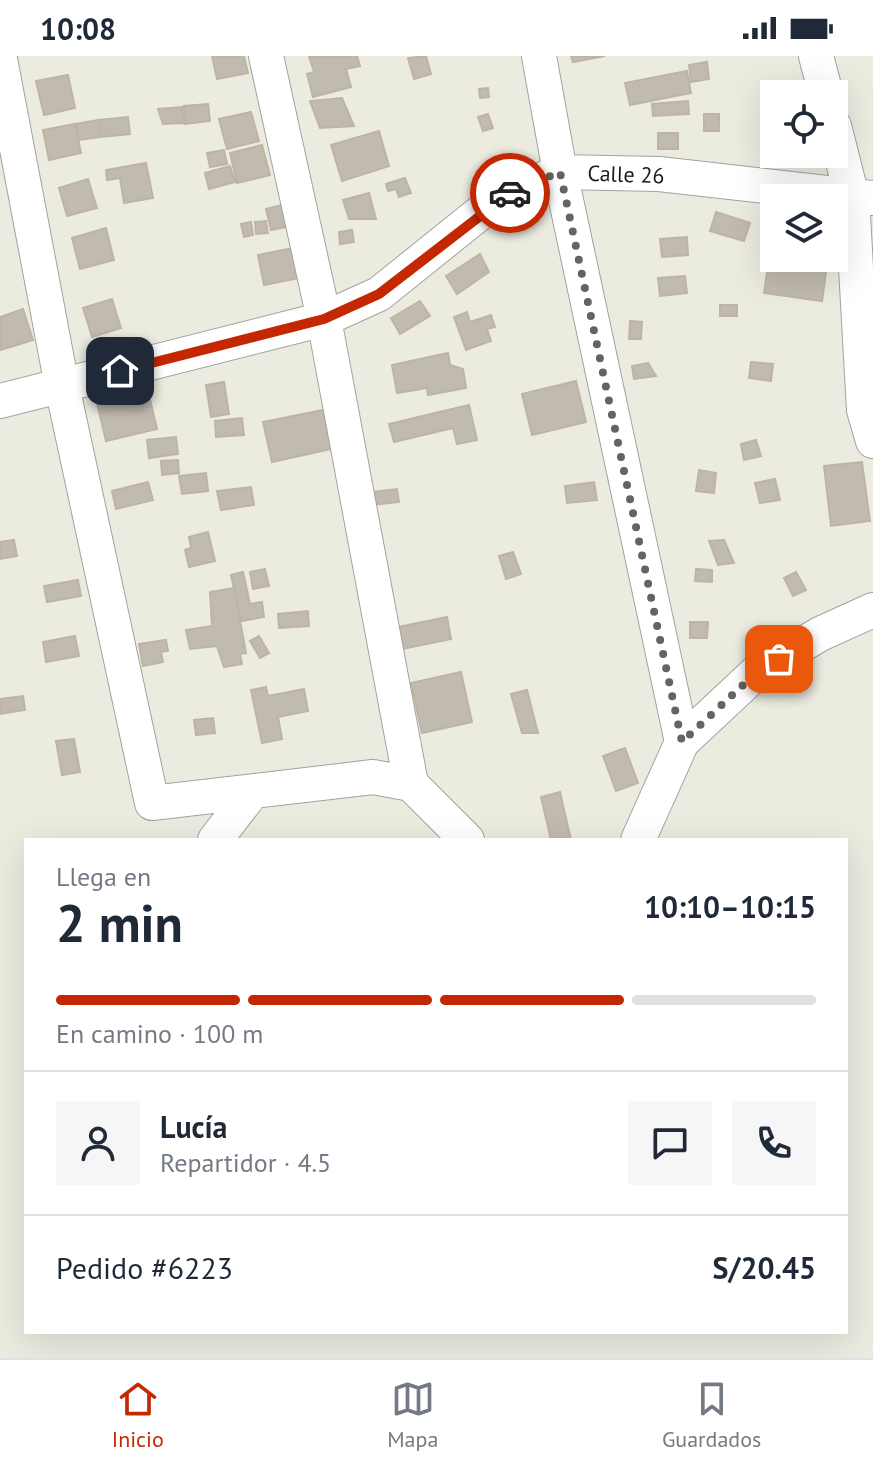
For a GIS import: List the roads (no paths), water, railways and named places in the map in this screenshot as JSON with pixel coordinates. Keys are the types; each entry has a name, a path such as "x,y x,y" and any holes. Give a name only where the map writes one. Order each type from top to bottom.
{"street":[{"path":"266,56 324,319 411,784 465,838"},
{"path":"539,56 560,172 682,742"},
{"path":"816,56 822,80"},
{"path":"0,59 62,386 152,803 373,777 411,784"},
{"path":"848,162 862,197 864,410 873,441"},
{"name":"Calle 26","path":"0,401 324,319 379,294 501,196 560,172 659,174 862,197"},
{"path":"639,838 682,742 758,671 820,634 873,610"},
{"path":"217,838 253,791"}]}
